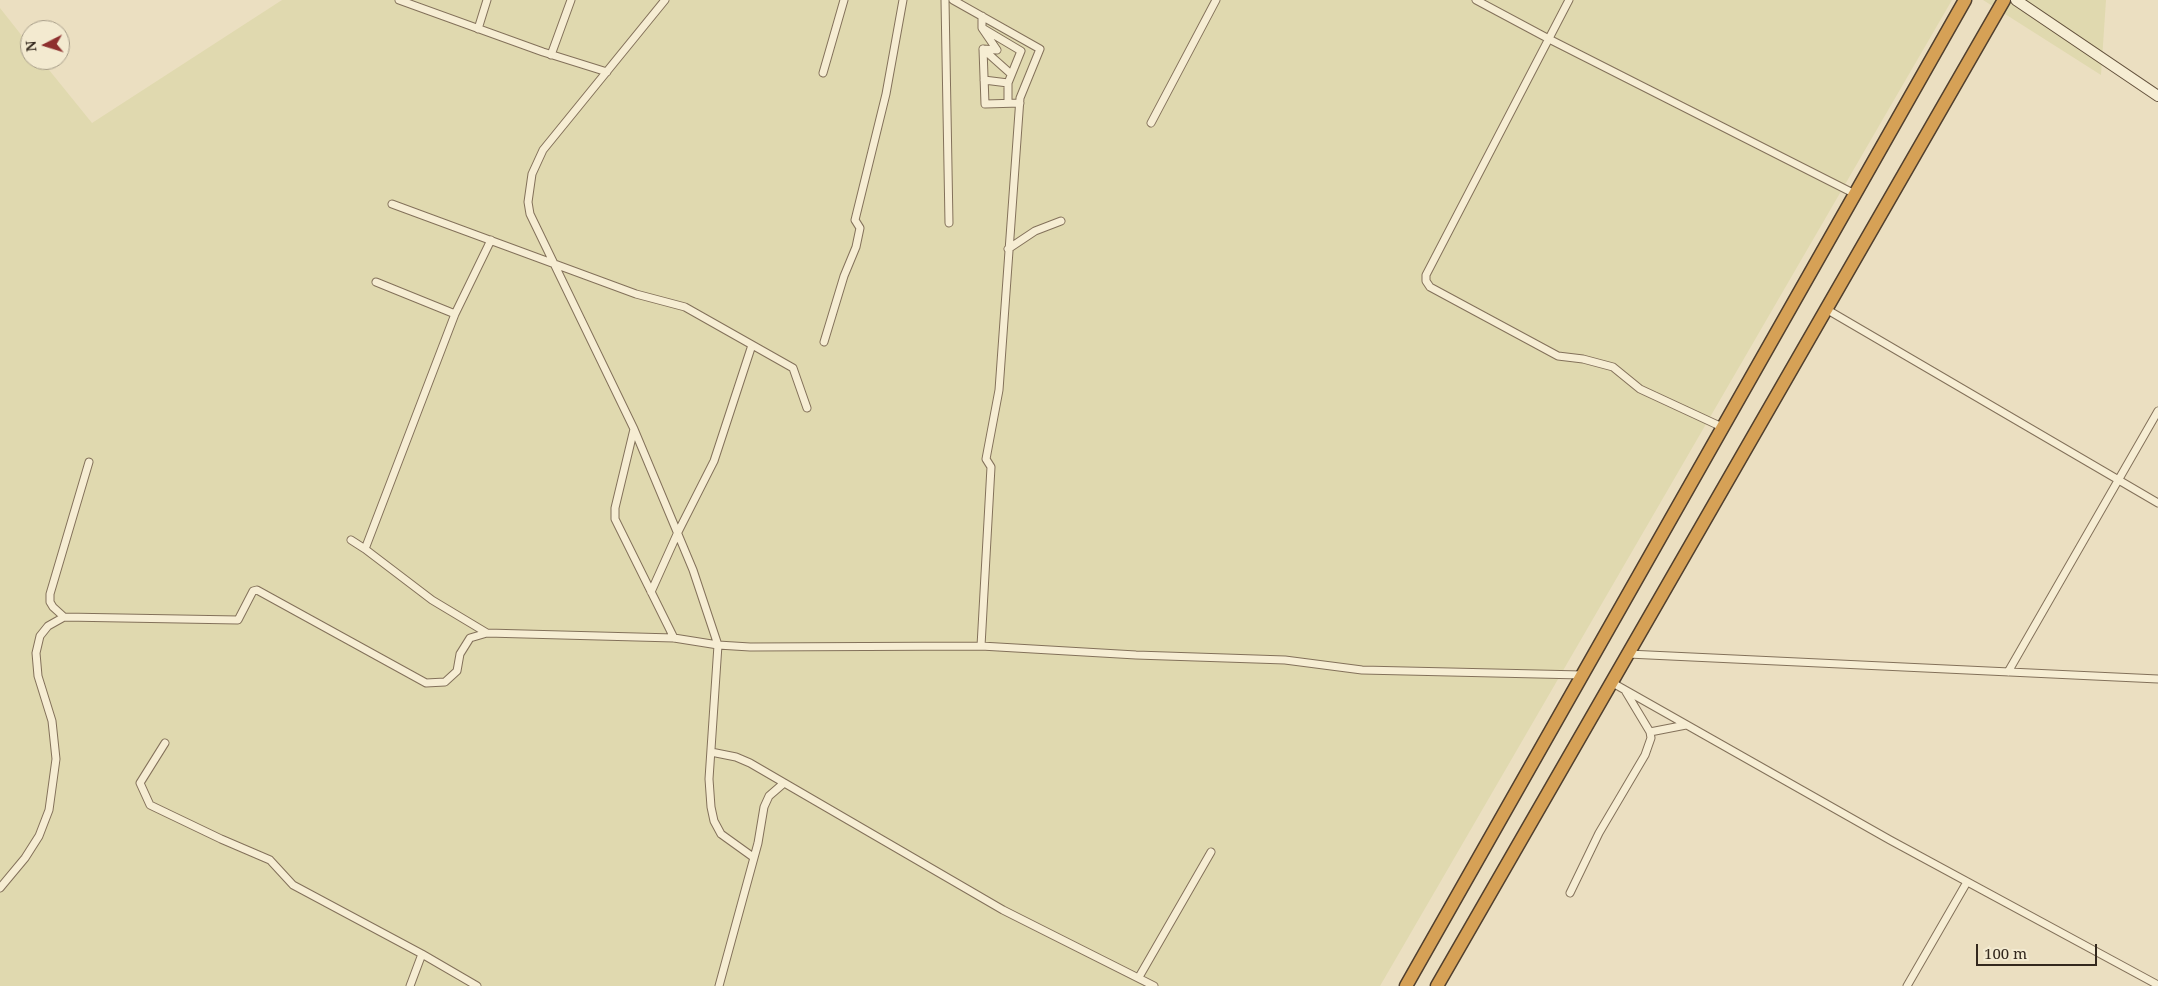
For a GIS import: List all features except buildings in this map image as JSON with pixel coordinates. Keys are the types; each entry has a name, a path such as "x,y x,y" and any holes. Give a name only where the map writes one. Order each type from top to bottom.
{"highway":[{"path":"1406,986 1965,0"},
{"path":"1438,986 2004,0"}],"street":[{"path":"399,0 551,55 607,72"},
{"path":"478,29 488,0"},
{"path":"551,55 571,0"},
{"path":"665,0 543,150 532,174 528,202 530,214 634,429 693,570 718,645 709,779 711,807 717,828 721,834 753,857"},
{"path":"823,73 844,0"},
{"path":"824,342 844,276 856,247 860,228 855,220 886,94 903,0"},
{"path":"945,0 949,223"},
{"path":"953,0 1040,49 1020,103 999,390 986,459 990,467 980,646"},
{"path":"1151,123 1216,0"},
{"path":"1476,0 1855,194"},
{"path":"1569,0 1426,275 1426,281 1430,288 1558,356 1583,359 1613,366 1640,389 1722,426"},
{"path":"2016,0 2158,96"},
{"path":"982,16 982,28 997,50 983,49"},
{"path":"982,28 1021,51 1008,83 1008,103"},
{"path":"983,49 985,104 1020,103"},
{"path":"983,49 1012,74"},
{"path":"984,80 1008,83"},
{"path":"392,204 636,294 685,307 793,368 807,408"},
{"path":"1008,249 1036,231 1060,222"},
{"path":"365,548 455,314 491,240"},
{"path":"376,282 455,314"},
{"path":"1826,309 2158,503"},
{"path":"651,592 678,532 714,461 752,345"},
{"path":"2008,672 2158,411"},
{"path":"634,429 615,508 615,520 674,638"},
{"path":"64,617 53,608 50,602 50,594 89,462"},
{"path":"351,540 365,548 432,600 487,633"},
{"path":"0,888 25,858 39,836 50,810 56,760 52,721 38,676 36,653 40,636 48,626 64,617 238,620 253,591 257,590 426,683 445,682 457,671 460,654 470,638 487,633 674,638 718,645 750,647 980,646 1136,655 1285,660 1362,670 1582,675"},
{"path":"1627,654 2158,679"},
{"path":"1611,682 1890,840 2153,984"},
{"path":"1570,893 1599,833 1644,755 1651,738 1650,732 1626,691"},
{"path":"1650,732 1686,725"},
{"path":"165,744 140,783 150,805 270,860 293,885 422,954 477,986"},
{"path":"711,752 736,757 1003,910 1154,986"},
{"path":"719,986 758,843 764,807 769,796 784,783"},
{"path":"1139,977 1211,852"},
{"path":"1907,986 1967,882"},
{"path":"410,986 422,954"}],"shaded area":[{"path":"282,0 1952,0 1380,986 0,986 0,8 20,33 20,70 49,70 92,123"},
{"path":"1983,0 2106,0 2101,75"}]}
